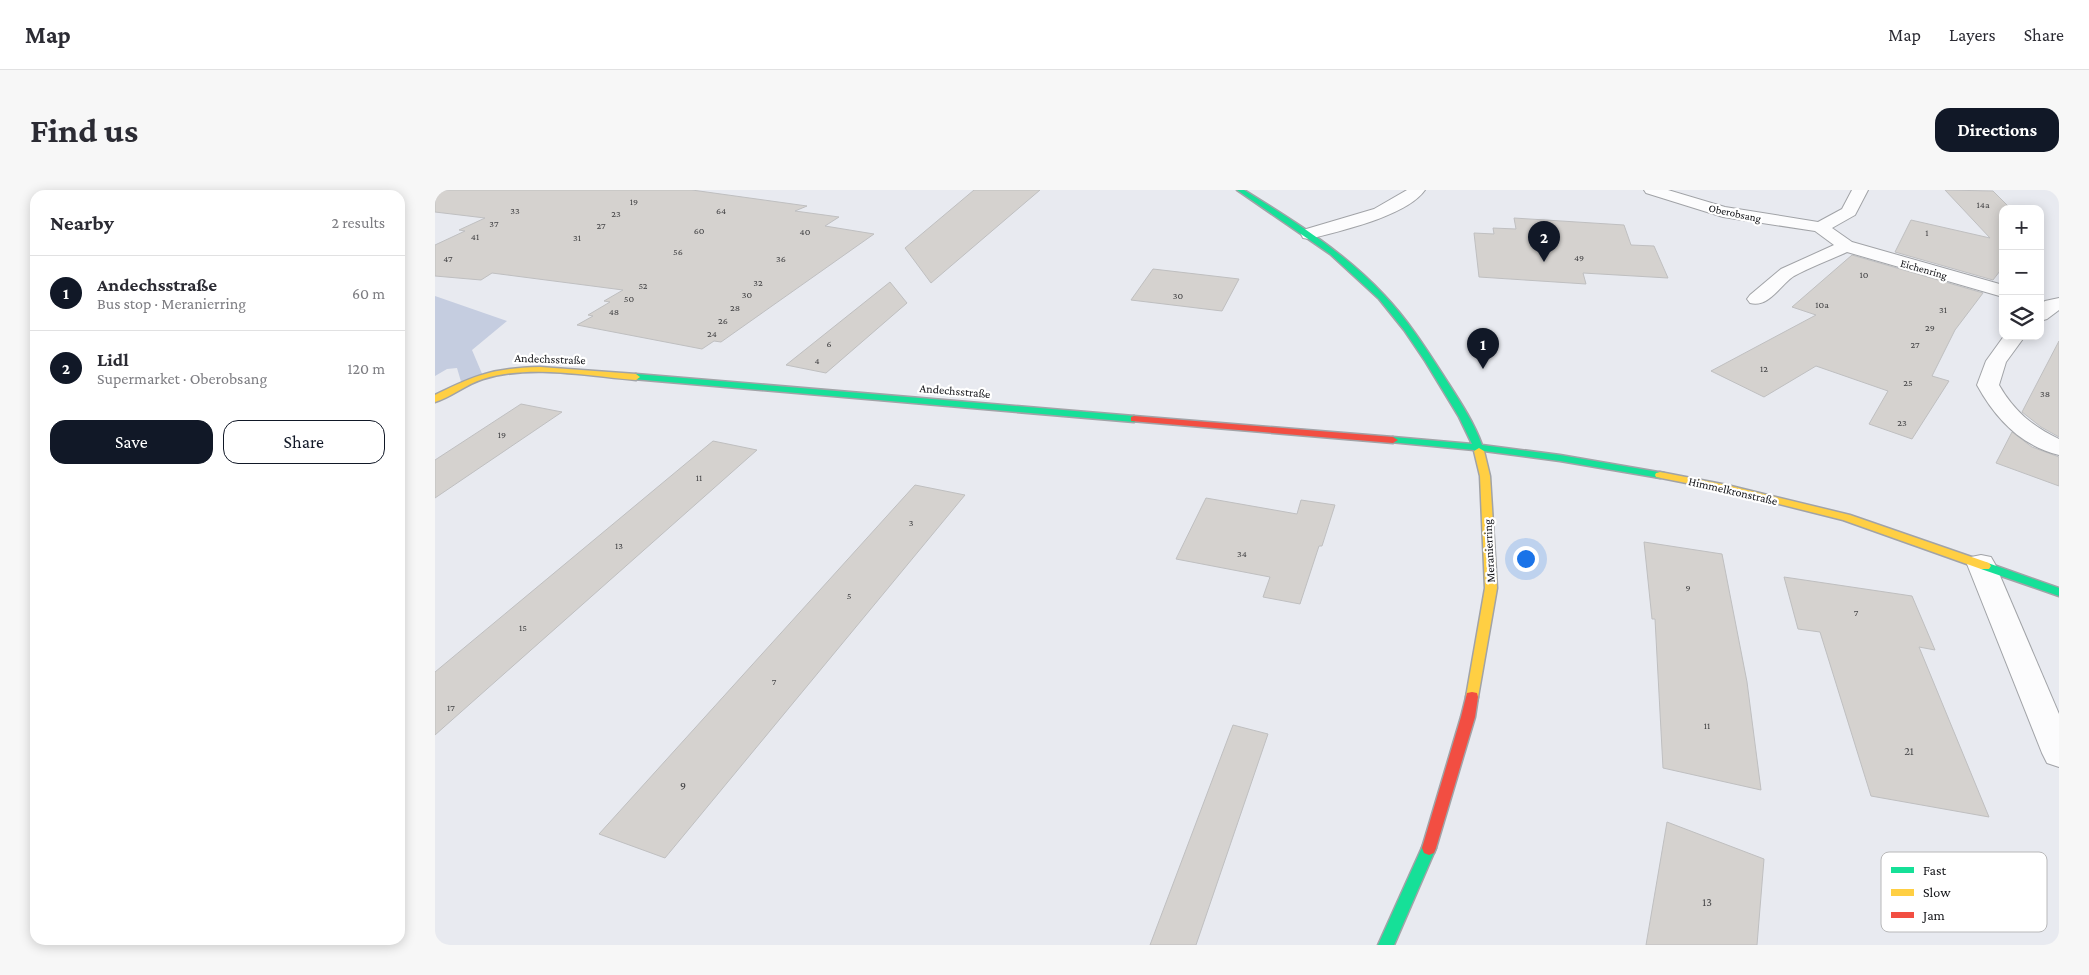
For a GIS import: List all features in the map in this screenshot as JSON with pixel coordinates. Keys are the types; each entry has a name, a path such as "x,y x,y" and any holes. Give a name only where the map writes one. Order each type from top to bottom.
{"street":[{"name":"Meranierring","path":"1240,190 1309,234 1344,262 1388,305 1417,342 1452,397 1478,446 1485,476 1491,588 1468,717 1430,846 1386,945"},
{"path":"1309,234 1364,218 1398,205 1417,190"},
{"name":"Oberobsang","path":"1652,190 1723,212 1820,227 1846,246"},
{"path":"1820,227 1849,212 1860,190"},
{"path":"1757,300 1787,273 1846,246"},
{"name":"Eichenring","path":"1846,246 1999,290"},
{"path":"2012,340 1996,361 1988,385 1999,406 2025,431 2059,448"},
{"name":"Andechsstraße","path":"435,399 483,376 516,370 1478,446"},
{"name":"Himmelkronstraße","path":"1478,446 1585,460 1727,488 1846,517 2059,592"},
{"path":"1981,564 2059,754"}],"shaded area":[{"path":"435,296 507,321 472,350 483,376 462,385 457,368 447,369 435,376"}],"building":[{"path":"435,190 692,190 807,206 795,211 839,217 825,226 874,234 721,342 714,341 702,349 577,325 593,316 588,315 610,302 604,301 623,290 492,273 481,280 435,276 435,245 465,231 459,230 485,218 435,212"},
{"path":"974,190 1040,190 931,283 905,248"},
{"path":"1945,190 1993,191 2007,205 1999,205 1999,272 1993,280 1895,252 1911,220 1990,238"},
{"path":"1514,218 1624,225 1631,245 1654,246 1668,278 1583,273 1586,284 1479,277 1474,233 1494,234 1493,228 1516,229"},
{"path":"1852,255 1983,293 1955,330 1932,376 1949,381 1912,439 1869,424 1888,391 1816,366 1764,397 1711,371 1816,315 1792,307"},
{"path":"1153,269 1239,279 1222,311 1131,300"},
{"path":"890,282 907,303 826,373 786,365"},
{"path":"2059,341 2059,437 2041,427 2022,412"},
{"path":"521,404 562,412 435,498 435,460"},
{"path":"2012,432 2032,447 2059,457 2059,486 1996,463"},
{"path":"713,441 757,450 435,735 435,672"},
{"path":"915,485 965,495 665,858 599,834"},
{"path":"1206,498 1297,514 1301,500 1335,505 1300,604 1263,597 1270,577 1176,559"},
{"path":"1644,542 1722,554 1747,682 1761,790 1663,768 1655,619 1652,619"},
{"path":"1784,577 1912,596 1935,650 1919,647 1989,817 1871,796 1820,632 1798,629"},
{"path":"1233,725 1268,734 1196,945 1150,945"},
{"path":"1667,822 1764,859 1757,945 1646,945"}],"traffic: fast":[{"path":"1240,190 1333,252 1382,297 1407,328 1444,384 1469,426 1479,451"},
{"path":"636,377 1134,419"},
{"path":"1393,440 1527,453 1660,475"},
{"path":"1985,566 2059,592"},
{"path":"1386,945 1429,848"}],"traffic: slow":[{"path":"435,399 477,378 502,372 559,370 636,377"},
{"path":"1472,697 1491,588 1485,476 1479,451"},
{"path":"1660,475 1727,488 1846,517 1985,566"}],"traffic: jam":[{"path":"1134,419 1393,440"},
{"path":"1429,848 1468,717 1472,697"}],"place":[{"name":"Lidl","path":"1544,262"},
{"name":"Andechsstraße","path":"1483,369"}]}
